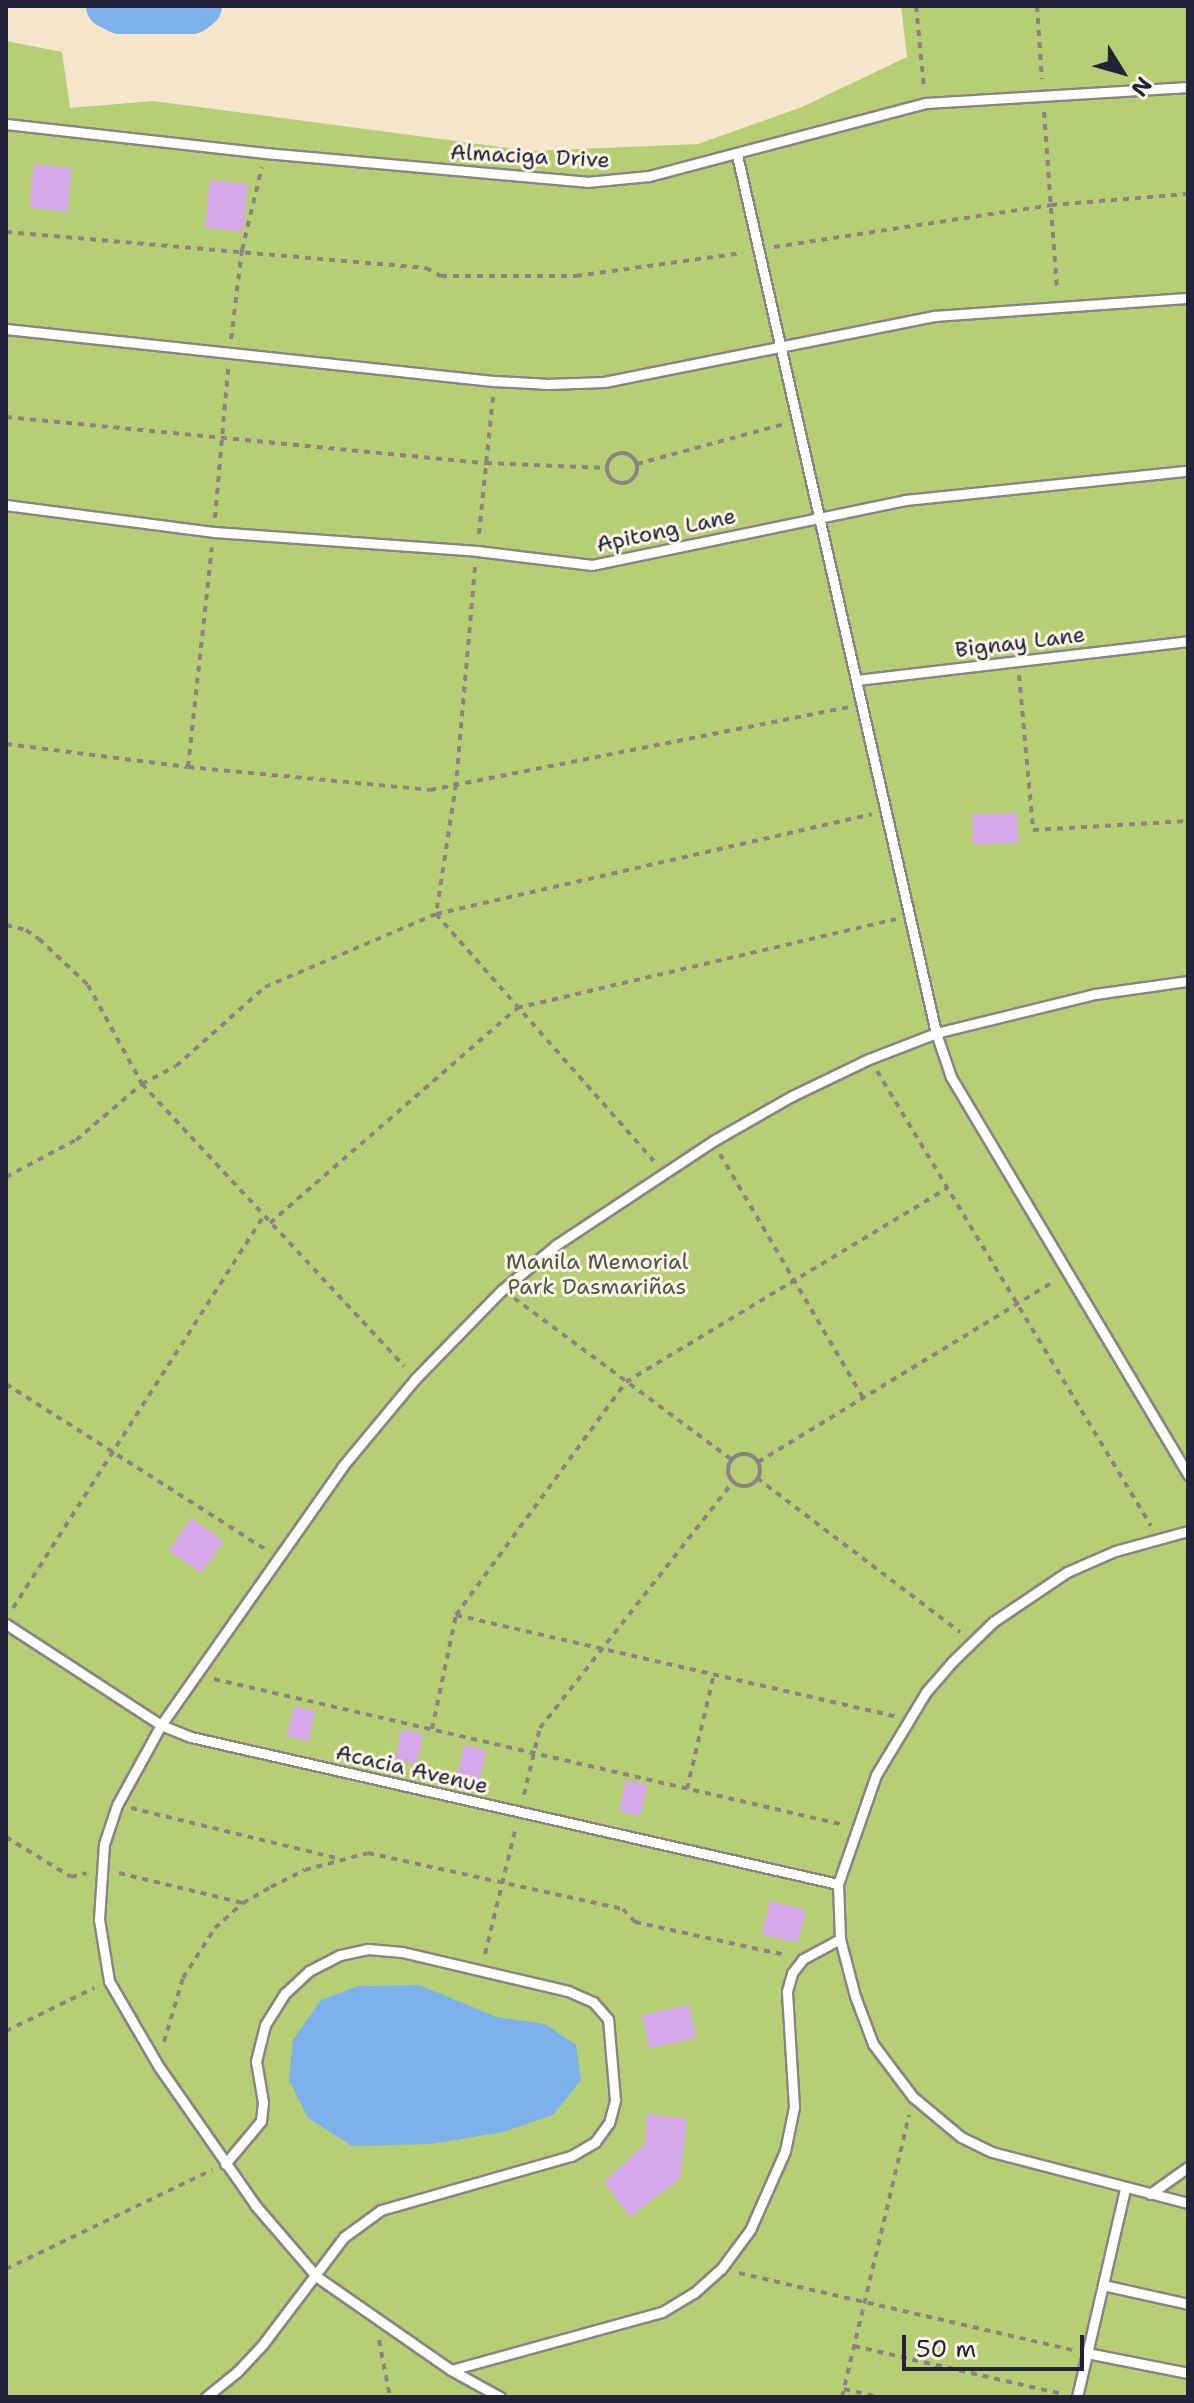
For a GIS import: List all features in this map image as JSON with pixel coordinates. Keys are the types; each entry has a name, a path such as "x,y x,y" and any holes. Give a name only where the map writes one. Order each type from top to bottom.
{"lane":[{"name":"Almaciga Drive","path":"6,124 265,153 587,182 649,176 926,103 1188,87"},
{"path":"737,155 936,1033 951,1077 1188,1475"},
{"path":"6,329 495,381 604,382 935,316 1188,298"},
{"name":"Apitong Lane","path":"6,505 214,532 477,551 592,565 905,500 1188,471"},
{"name":"Bignay Lane","path":"857,680 1188,641"},
{"path":"500,2397 451,2370 375,2314 317,2277 225,2164 159,2067 109,1981 99,1919 104,1844 117,1805 161,1725 342,1467 415,1379 502,1290 556,1245 713,1141 792,1096 869,1059 936,1033 1095,994 1188,981"},
{"path":"1188,1531 1157,1536 1067,1572 1017,1604 973,1642 926,1692 876,1775 838,1884 840,1939 873,2044 913,2097 961,2137 992,2152 1188,2203"},
{"name":"Acacia Avenue","path":"6,1622 161,1725 191,1737 838,1884"},
{"path":"451,2370 662,2312 694,2293 721,2269 750,2230 785,2151 794,2107 787,1991 792,1973 803,1959 840,1939"},
{"path":"206,2397 237,2372 317,2277 344,2237 381,2210 571,2156 595,2142 609,2123 615,2100 608,2019 593,2002 568,1991 481,1970 402,1952 368,1949 340,1955 309,1971 285,1993 265,2025 256,2061 263,2102 261,2121 225,2164"},
{"path":"1150,2194 1188,2167"},
{"path":"1075,2397 1125,2189"},
{"path":"1103,2285 1188,2304"},
{"path":"1087,2353 1188,2373"}],"path":[{"path":"916,6 926,103"},
{"path":"1037,6 1058,307"},
{"path":"188,767 242,250 265,153"},
{"path":"6,232 426,268 441,276 576,276 713,260 759,249 1051,205 1188,194"},
{"path":"495,381 456,784 436,914 664,1172"},
{"path":"6,417 486,463 607,468"},
{"path":"637,464 798,420"},
{"path":"618,453 631,456 637,464 636,474 624,483 610,477 607,468 610,459 618,453"},
{"path":"1018,661 1033,830 1188,821"},
{"path":"6,744 188,767 430,790 862,704"},
{"path":"6,1177 76,1140 142,1084 176,1066 265,987 436,914 886,810"},
{"path":"270,1223 517,1008 910,916"},
{"path":"6,925 26,930 39,939 88,985 142,1084 415,1379"},
{"path":"869,1059 1157,1536"},
{"path":"713,1141 863,1398"},
{"path":"432,1729 456,1615 626,1382 947,1188"},
{"path":"6,1622 264,1216"},
{"path":"758,1462 1067,1274"},
{"path":"502,1290 732,1460"},
{"path":"6,1384 278,1556"},
{"path":"745,1453 758,1462 757,1478 746,1487 733,1482 727,1469 732,1460 745,1453"},
{"path":"757,1478 973,1642"},
{"path":"481,1970 540,1728 733,1482"},
{"path":"456,1615 908,1719"},
{"path":"687,1789 714,1674"},
{"path":"196,1675 856,1828"},
{"path":"117,1805 342,1859"},
{"path":"6,1837 71,1877 102,1869 243,1903"},
{"path":"159,2067 170,2015 183,1978 215,1928 243,1903 305,1870 368,1853 623,1909 635,1922 803,1959"},
{"path":"6,2031 109,1981"},
{"path":"842,2397 913,2097"},
{"path":"6,2269 225,2164"},
{"path":"721,2269 1087,2353"},
{"path":"375,2314 390,2397"},
{"path":"854,2346 1075,2397"},
{"path":"844,2389 879,2397"}],"green space":[{"name":"Manila Memorial Park Dasmariñas","path":"901,6 1188,6 1188,2397 6,2397 6,41 62,52 70,108 153,101 531,151 698,144 802,107 907,57"}],"water":[{"path":"419,1985 497,2017 545,2024 576,2045 581,2080 553,2115 503,2132 431,2144 352,2146 308,2118 289,2080 293,2040 321,2000 358,1986"}],"building":[{"path":"34,164 72,168 67,212 29,208"},
{"path":"210,180 248,184 243,232 205,228"},
{"path":"1017,813 1018,843 973,845 972,815"},
{"path":"191,1518 224,1541 201,1573 169,1550"},
{"path":"294,1706 315,1711 308,1741 287,1736"},
{"path":"402,1729 423,1734 416,1764 395,1759"},
{"path":"464,1745 486,1750 479,1780 457,1775"},
{"path":"626,1780 647,1785 640,1816 619,1811"},
{"path":"770,1901 806,1910 798,1943 762,1934"},
{"path":"689,2005 696,2038 649,2048 642,2015"},
{"path":"647,2114 687,2119 680,2179 630,2217 604,2182 645,2144"}],"waterway":[{"path":"108,6 120,12 192,12 200,6"}]}
